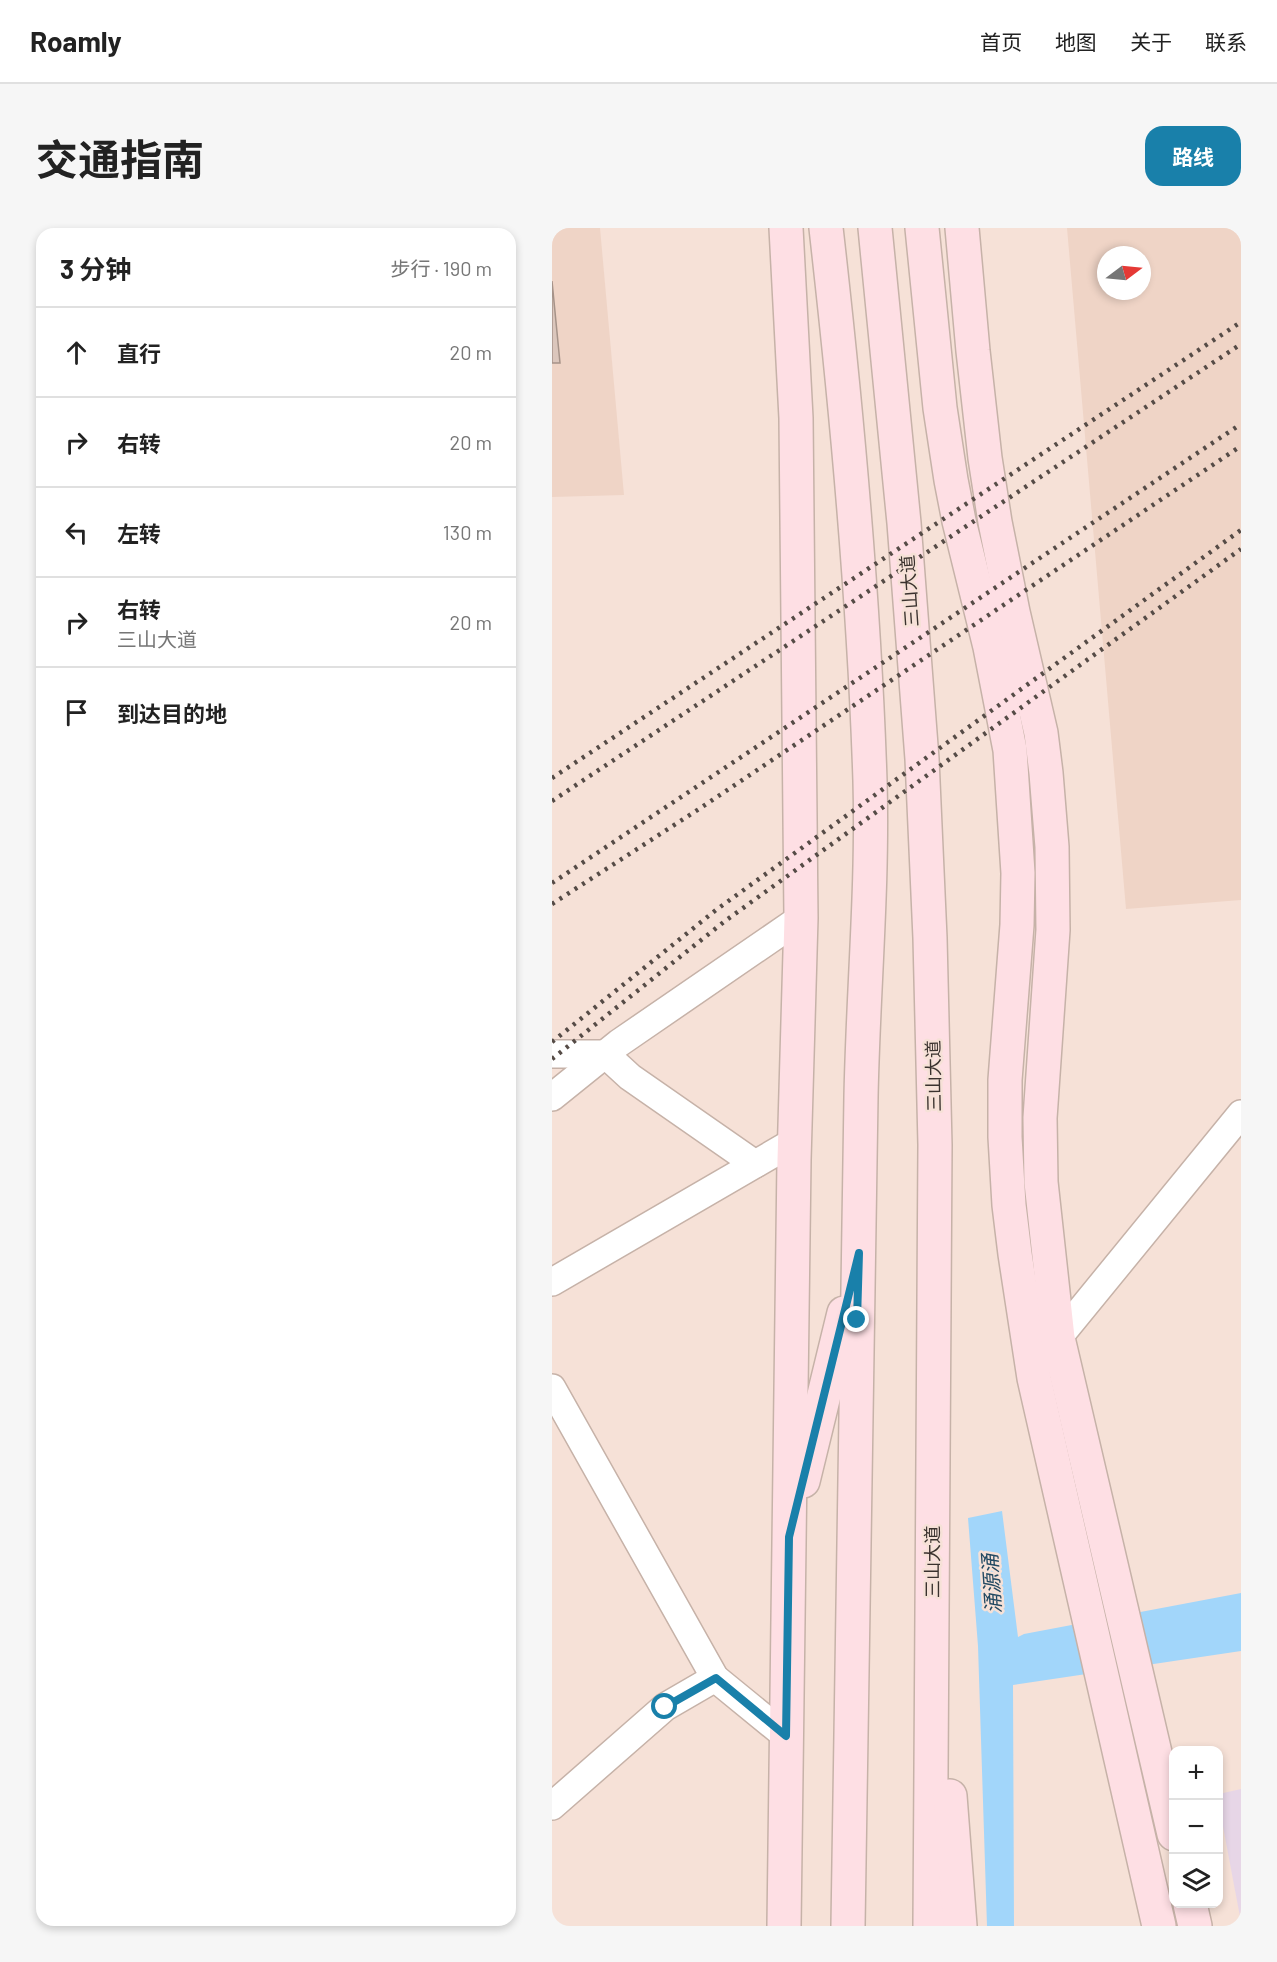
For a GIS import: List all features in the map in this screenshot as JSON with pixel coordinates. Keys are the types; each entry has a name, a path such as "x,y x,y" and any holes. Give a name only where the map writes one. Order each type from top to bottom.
{"main road":[{"path":"784,1926 795,1141 801,918 796,418 786,228"},
{"path":"826,228 841,360 854,513 870,784 862,1056 848,1926"},
{"name":"三山大道","path":"875,228 905,535 922,759 930,938 935,1145 930,1926"},
{"path":"922,228 940,408 951,480 990,647 1010,750 1018,873 1017,925 1005,1080 1005,1137 1009,1205 1015,1254 1034,1378 1159,1926"},
{"path":"962,228 977,387 995,522 1041,733 1046,773 1052,847 1053,930 1040,1118 1041,1182 1058,1338 1169,1817"},
{"path":"789,1537 859,1253"},
{"path":"932,1618 960,1926"},
{"path":"1191,1908 1195,1926"}],"street":[{"path":"552,1097 605,1054 801,918"},
{"path":"552,1054 605,1054 630,1077 755,1164"},
{"path":"1058,1338 1241,1114"},
{"path":"552,1282 795,1141"},
{"path":"552,1388 716,1678 786,1736"},
{"path":"552,1806 665,1707 716,1678"}],"shaded area":[{"path":"552,228 600,228 624,495 552,497"},
{"path":"1067,228 1241,228 1241,900 1126,909"},
{"path":"1241,1789 1241,1922 1223,1827 1223,1793"}],"water":[{"name":"涌源涌","path":"1002,1511 1018,1637 1241,1593 1241,1651 1013,1685 1014,1926 987,1926 978,1646 968,1518"}],"building":[{"path":"552,281 560,363 552,363"}],"railway":[{"path":"552,778 1241,322"},
{"path":"552,801 1241,344"},
{"path":"552,883 1241,424"},
{"path":"552,904 699,809 1241,446"},
{"path":"552,1042 716,910 1241,530"},
{"path":"552,1059 725,921 1241,549"}],"route":[{"path":"665,1707 716,1678 786,1736 789,1537 859,1253 857,1320"}]}
